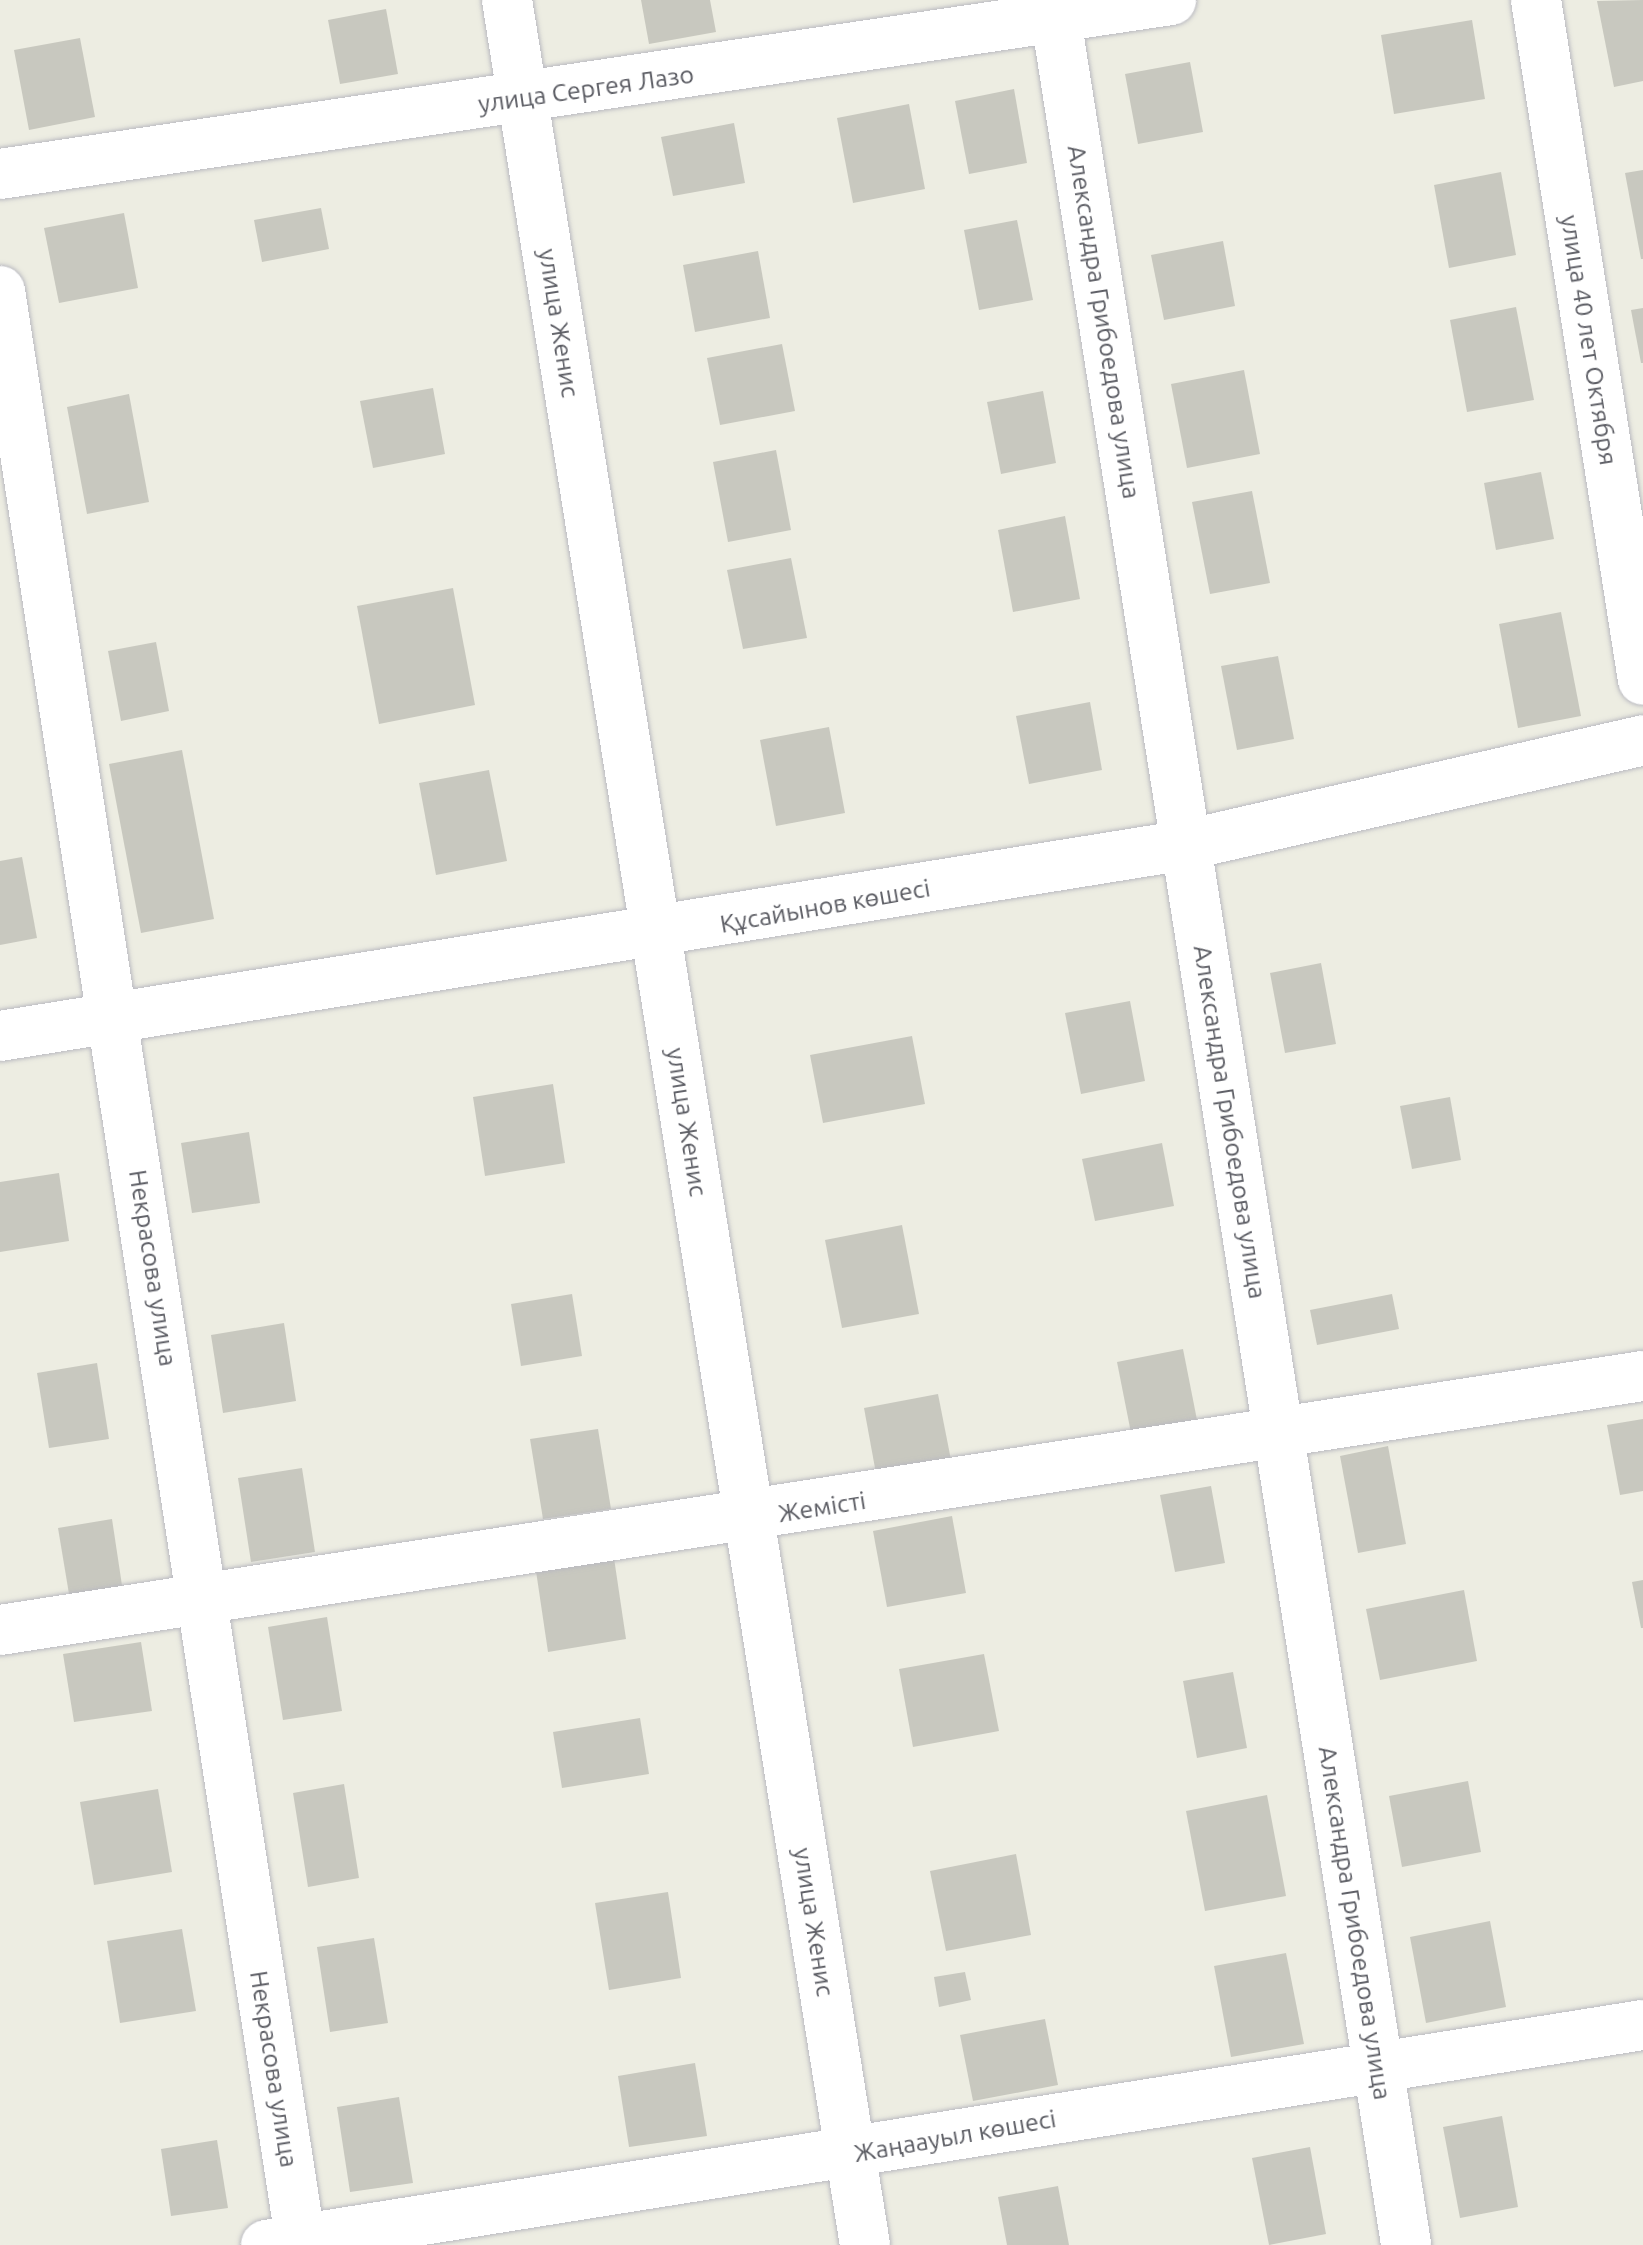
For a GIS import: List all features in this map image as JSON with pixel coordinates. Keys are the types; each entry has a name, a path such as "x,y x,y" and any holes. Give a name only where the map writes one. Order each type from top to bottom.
{"street":[{"name":"улица Женис","path":"507,0 865,2245"},
{"name":"улица Сергея Лазо","path":"0,174 524,99 1054,9 1171,0"},
{"name":"улица 40 лет Октября","path":"1536,0 1643,680"},
{"name":"Александра Грибоедова улица","path":"1054,9 1406,2245"},
{"name":"Некрасова улица","path":"0,291 204,1600 289,2243"},
{"name":"Құсайынов көшесі","path":"0,1036 657,934 1186,845 1643,740"},
{"name":"Жемісті","path":"0,1630 1279,1437 1643,1376"},
{"name":"Жаңаауыл көшесі","path":"289,2243 850,2154 1377,2064 1643,2025"}],"building":[{"path":"641,0 710,0 716,32 649,44"},
{"path":"1643,0 1643,81 1614,87 1597,1"},
{"path":"386,9 398,74 340,84 328,20"},
{"path":"1472,20 1485,99 1394,114 1381,35"},
{"path":"80,38 95,117 29,130 14,50"},
{"path":"1190,62 1203,132 1138,144 1125,74"},
{"path":"1014,89 1027,163 969,174 955,101"},
{"path":"909,104 925,189 853,203 837,118"},
{"path":"734,123 745,183 673,196 661,137"},
{"path":"1643,170 1643,259 1641,259 1625,173"},
{"path":"1501,172 1516,255 1449,268 1434,185"},
{"path":"321,208 329,249 262,262 254,220"},
{"path":"124,213 138,288 59,303 44,228"},
{"path":"1017,220 1033,300 979,310 964,230"},
{"path":"1223,241 1235,306 1164,320 1151,255"},
{"path":"758,251 770,318 695,332 683,265"},
{"path":"1516,307 1534,400 1467,412 1450,320"},
{"path":"1643,308 1643,363 1641,363 1631,310"},
{"path":"782,344 795,411 720,425 707,358"},
{"path":"1244,370 1260,454 1187,468 1171,384"},
{"path":"433,388 445,454 373,468 360,401"},
{"path":"1043,391 1056,463 1001,474 987,402"},
{"path":"129,394 149,502 87,514 67,407"},
{"path":"776,450 791,530 728,542 713,462"},
{"path":"1541,472 1554,539 1496,550 1484,483"},
{"path":"1252,491 1270,583 1210,594 1192,502"},
{"path":"1065,516 1080,599 1013,612 998,530"},
{"path":"791,558 807,638 743,649 727,570"},
{"path":"453,588 475,705 379,724 357,606"},
{"path":"1561,612 1581,716 1518,728 1499,624"},
{"path":"156,642 169,711 121,721 108,651"},
{"path":"1278,656 1294,739 1237,750 1221,666"},
{"path":"1090,702 1102,770 1029,784 1016,716"},
{"path":"829,727 845,813 776,826 760,740"},
{"path":"182,750 214,919 141,933 109,764"},
{"path":"489,770 507,861 436,875 419,783"},
{"path":"22,857 37,938 0,945 0,861"},
{"path":"1321,963 1336,1044 1285,1053 1270,973"},
{"path":"1130,1001 1145,1081 1081,1094 1065,1013"},
{"path":"912,1036 925,1104 823,1123 810,1055"},
{"path":"553,1084 565,1163 485,1176 473,1097"},
{"path":"1450,1097 1461,1160 1412,1169 1400,1106"},
{"path":"249,1132 260,1203 192,1213 181,1143"},
{"path":"1162,1143 1174,1206 1095,1221 1082,1159"},
{"path":"59,1173 69,1241 0,1252 0,1182"},
{"path":"902,1225 919,1314 842,1328 825,1240"},
{"path":"572,1294 582,1356 521,1366 511,1304"},
{"path":"1392,1294 1399,1329 1317,1345 1310,1310"},
{"path":"284,1323 296,1401 223,1413 211,1335"},
{"path":"1183,1349 1198,1425 1132,1438 1117,1362"},
{"path":"97,1363 109,1439 49,1448 37,1373"},
{"path":"938,1394 952,1465 877,1479 864,1408"},
{"path":"1643,1419 1643,1491 1620,1495 1607,1425"},
{"path":"598,1429 611,1509 543,1519 530,1439"},
{"path":"1388,1446 1406,1544 1358,1553 1340,1456"},
{"path":"302,1468 315,1552 251,1562 238,1478"},
{"path":"1211,1486 1225,1563 1175,1572 1160,1495"},
{"path":"952,1516 966,1593 887,1607 873,1531"},
{"path":"112,1519 123,1592 70,1600 58,1528"},
{"path":"614,1558 626,1639 548,1652 536,1571"},
{"path":"1643,1580 1643,1628 1641,1628 1632,1582"},
{"path":"1464,1590 1477,1661 1380,1680 1366,1609"},
{"path":"327,1617 342,1711 283,1720 268,1627"},
{"path":"141,1642 152,1711 74,1722 63,1654"},
{"path":"984,1654 999,1731 913,1747 899,1669"},
{"path":"1233,1672 1247,1748 1197,1758 1183,1681"},
{"path":"640,1718 649,1774 562,1788 553,1732"},
{"path":"1468,1781 1481,1852 1402,1867 1389,1796"},
{"path":"344,1784 359,1878 308,1887 293,1793"},
{"path":"158,1789 172,1872 94,1885 80,1802"},
{"path":"1267,1795 1286,1896 1205,1911 1186,1811"},
{"path":"1016,1854 1031,1935 946,1951 930,1871"},
{"path":"668,1892 681,1978 609,1990 595,1903"},
{"path":"1490,1921 1506,2007 1426,2023 1410,1937"},
{"path":"182,1929 196,2011 120,2023 107,1941"},
{"path":"374,1938 388,2023 330,2032 317,1947"},
{"path":"1286,1953 1304,2044 1231,2057 1214,1966"},
{"path":"965,1972 971,2000 939,2007 934,1977"},
{"path":"1045,2019 1058,2085 973,2101 960,2035"},
{"path":"695,2063 707,2136 629,2147 618,2076"},
{"path":"399,2097 413,2183 350,2192 337,2107"},
{"path":"1502,2116 1518,2207 1460,2218 1443,2127"},
{"path":"217,2140 228,2208 171,2216 161,2149"},
{"path":"1310,2147 1326,2234 1269,2245 1252,2158"},
{"path":"1058,2186 1069,2245 1007,2245 998,2197"}]}
